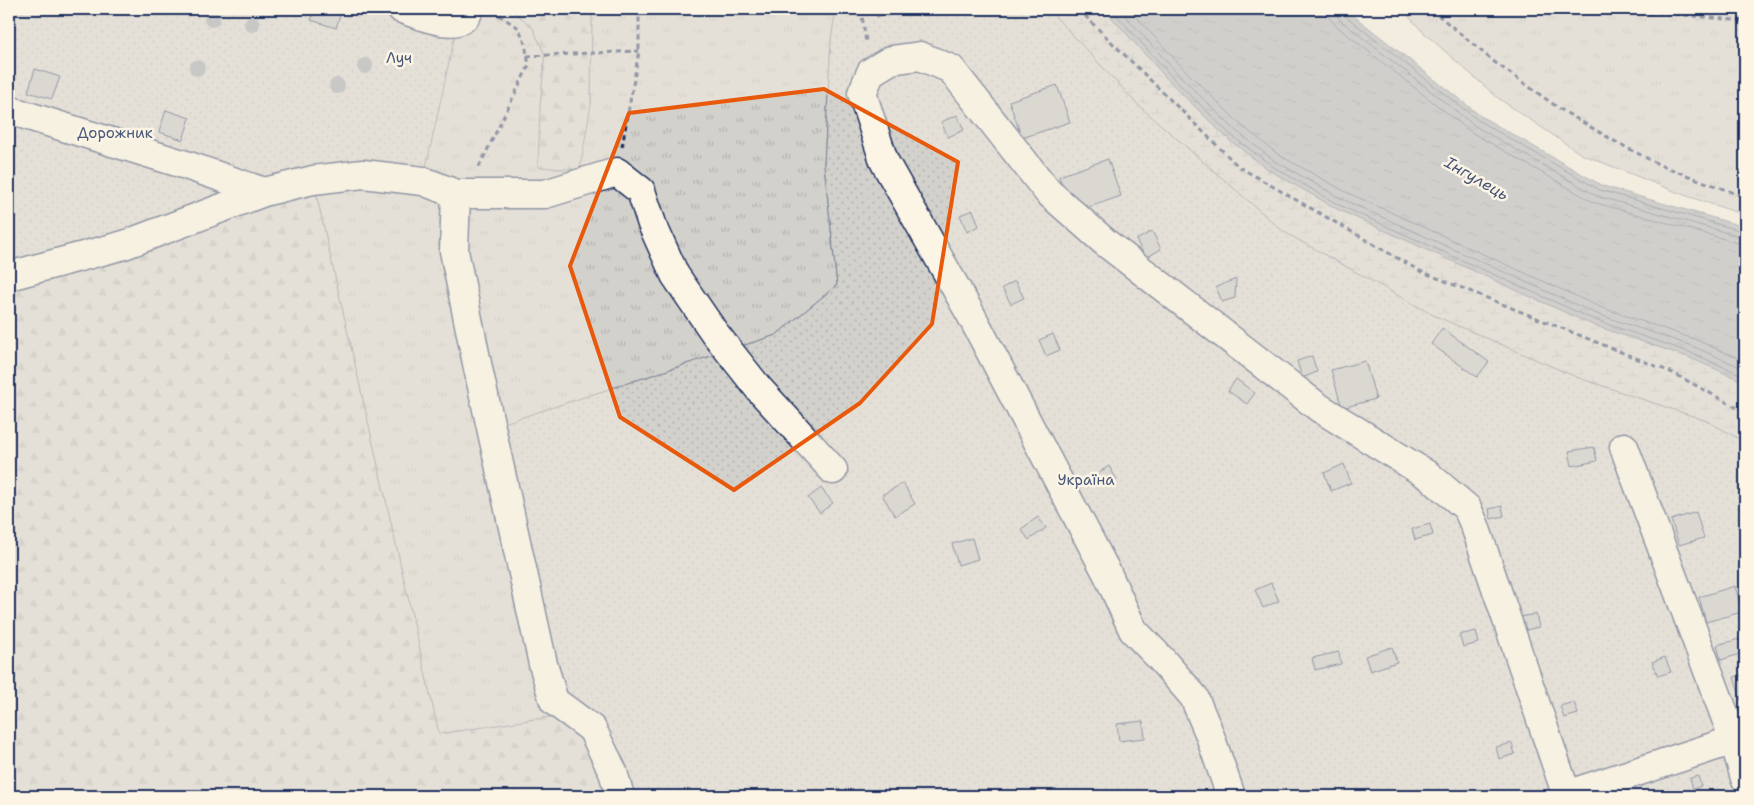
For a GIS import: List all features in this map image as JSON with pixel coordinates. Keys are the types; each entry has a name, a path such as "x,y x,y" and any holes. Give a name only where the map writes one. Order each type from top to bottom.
{"street":[{"path":"402,9 445,22 458,21 469,11"},
{"path":"1232,796 1194,697 1162,659 1134,630 1108,575 970,313 884,161 862,93 871,72 891,60 920,56 951,70 1048,192 1106,244 1318,407 1429,476 1468,508 1566,796 1734,740"},
{"path":"9,110 176,162 264,192"},
{"path":"9,276 124,245 264,192 313,180 363,174 423,181 456,194 545,194 617,172 640,191 652,224 675,275 714,332 759,389 833,470"},
{"path":"456,194 454,251 542,664 554,701 592,729 613,772 620,796"},
{"path":"1624,447 1734,740 1745,778"}],"path":[{"path":"617,172 639,51 639,9"},
{"path":"1080,9 1239,167 1420,271 1673,373 1745,412"},
{"path":"1431,9 1493,62 1560,109 1662,166 1745,196"},
{"path":"456,194 478,170 529,65 525,44 519,28 496,14 469,11"},
{"path":"1630,14 1662,13 1745,21"},
{"path":"527,56 639,51"}],"highlighted area":[{"path":"824,89 958,162 932,324 860,403 734,490 620,417 570,266 629,113"}],"green space":[{"name":"Дорожник","path":"9,9 469,9 458,21 423,181 363,174 9,276"},
{"path":"469,9 511,9 533,28 545,55 540,107 591,104 592,9 836,9 831,40 824,164 837,285 776,335 502,424 587,737 549,717 439,734 313,180"},
{"path":"511,9 592,9 591,104 580,170 538,167 540,107 545,55 533,28"},
{"name":"Україна","path":"836,9 1048,9 1138,105 1284,232 1433,315 1576,377 1707,421 1745,442 1745,796 612,796 549,663 501,424 776,335 837,285 824,164 831,40"},
{"path":"1048,9 1104,9 1170,82 1228,139 1269,170 1337,209 1593,325 1688,357 1745,382 1745,442 1707,421 1576,377 1433,315 1284,232 1138,105"},
{"path":"1402,9 1708,9 1745,12 1745,215 1684,195 1581,154 1498,98 1421,30"},
{"path":"313,180 439,734 549,717 587,737 612,796 9,796 9,276"}],"water":[{"name":"Інгулець","path":"1104,9 1345,9 1482,117 1603,186 1745,227 1745,382 1688,357 1593,325 1337,209 1269,170 1228,139 1170,82"}],"building":[{"path":"315,9 342,9 336,28 311,20"},
{"path":"874,9 900,9 877,17"},
{"path":"35,69 60,77 52,99 28,92"},
{"path":"1057,85 1070,122 1022,138 1009,101"},
{"path":"166,110 190,118 183,140 159,132"},
{"path":"957,115 964,130 948,137 941,122"},
{"path":"1108,159 1121,196 1072,213 1059,176"},
{"path":"973,210 979,226 967,232 960,215"},
{"path":"1152,231 1161,249 1146,258 1136,240"},
{"path":"1236,279 1235,298 1222,302 1216,287"},
{"path":"1015,281 1024,298 1011,304 1002,288"},
{"path":"1442,328 1489,362 1477,377 1431,344"},
{"path":"1053,334 1060,350 1046,356 1039,340"},
{"path":"1312,356 1317,372 1302,378 1297,361"},
{"path":"1365,361 1376,399 1342,408 1331,370"},
{"path":"1236,379 1255,393 1247,404 1228,391"},
{"path":"1594,447 1597,461 1572,466 1569,451"},
{"path":"1344,464 1351,483 1331,491 1324,473"},
{"path":"1109,466 1117,480 1105,486 1098,473"},
{"path":"903,483 915,504 895,516 882,495"},
{"path":"821,488 833,503 820,513 808,498"},
{"path":"1502,506 1504,516 1491,519 1489,509"},
{"path":"1696,512 1704,538 1679,545 1671,520"},
{"path":"1038,517 1046,528 1029,540 1021,529"},
{"path":"1430,524 1433,535 1415,540 1412,529"},
{"path":"972,538 978,559 958,565 952,544"},
{"path":"1271,583 1279,601 1263,608 1255,590"},
{"path":"1735,586 1742,612 1706,622 1699,597"},
{"path":"1536,614 1539,627 1522,631 1519,617"},
{"path":"1476,631 1479,643 1463,647 1459,635"},
{"path":"1739,639 1743,653 1721,660 1717,645"},
{"path":"1392,647 1397,662 1370,671 1365,656"},
{"path":"1339,652 1341,664 1315,670 1312,658"},
{"path":"1665,657 1671,672 1658,676 1652,662"},
{"path":"1745,674 1745,699 1741,700 1734,677"},
{"path":"1574,702 1578,714 1564,718 1560,706"},
{"path":"1143,721 1145,738 1119,741 1117,724"},
{"path":"1512,743 1515,754 1499,759 1496,747"},
{"path":"1698,776 1701,786 1693,789 1690,778"}],"park label":[{"name":"Луч","path":"399,58"}]}
